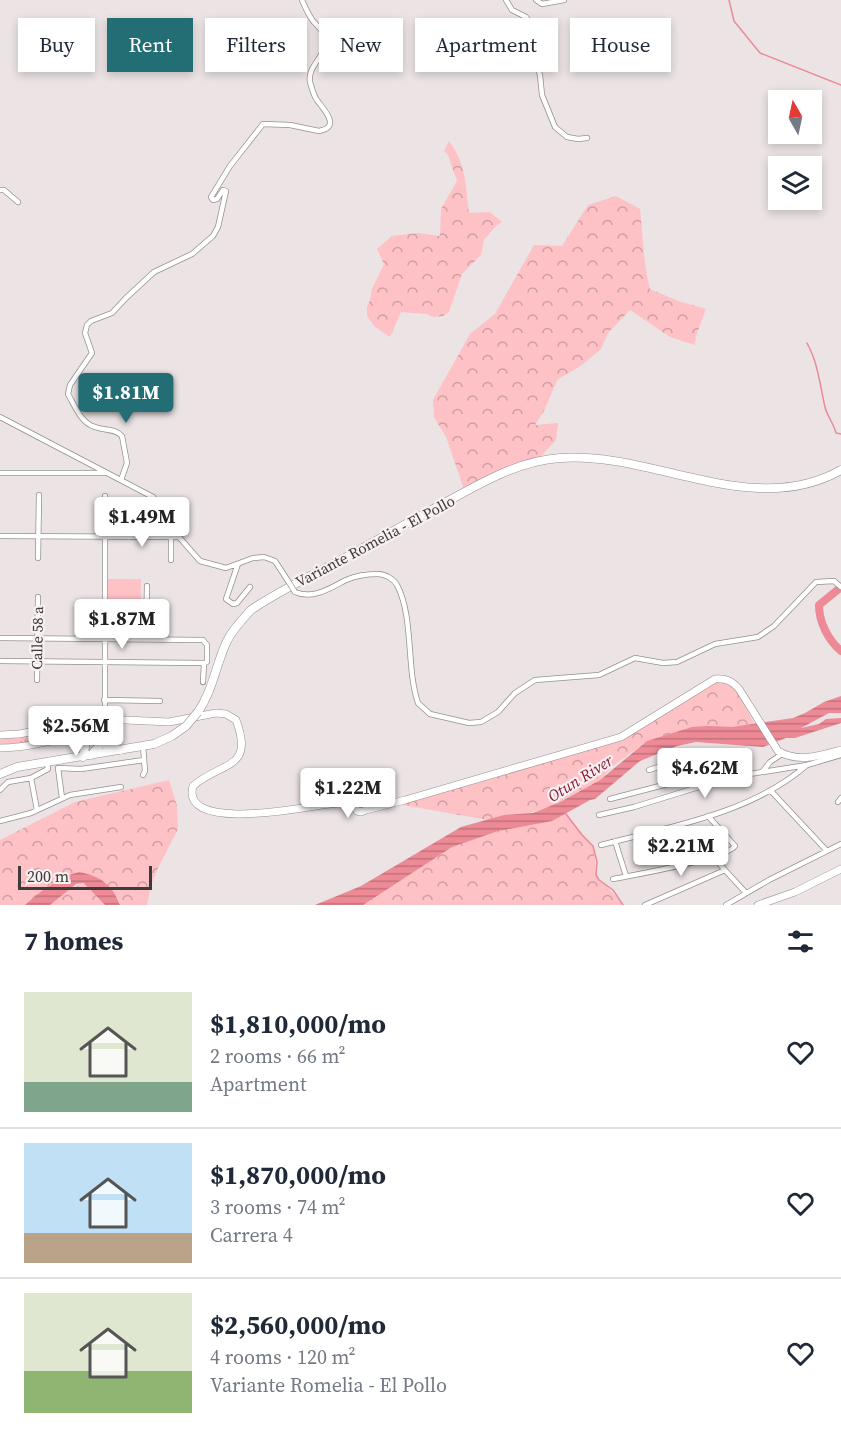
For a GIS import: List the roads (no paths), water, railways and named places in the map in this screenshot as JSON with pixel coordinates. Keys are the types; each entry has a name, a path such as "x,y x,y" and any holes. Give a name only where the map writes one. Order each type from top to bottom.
{"highway":[{"name":"Variante Romelia - El Pollo","path":"0,774 17,767 47,766 164,741 186,726 198,712 207,698 227,641 251,610 431,510 514,468 544,460 576,457 604,460 755,488 794,488 823,480 841,470"},
{"path":"82,732 86,742 86,756"},
{"path":"86,756 104,740 112,747 122,751"}],"main road":[{"path":"342,804 344,807 361,812 621,737 709,681 726,679 740,689 780,752 790,758 801,759 841,750"},
{"path":"0,735 106,722 169,722 216,713 226,714 236,720 243,744 241,754 193,786 192,798 204,809 239,814 270,813 325,804 362,801 384,805"},
{"path":"0,748 20,748 82,732 106,722"},
{"path":"356,810 354,804 362,801"},
{"path":"362,801 367,806 366,810"},
{"path":"758,905 795,892 841,869"}],"street":[{"path":"121,480 127,464 122,436 116,430 95,428 87,423 80,416 68,394 70,384 92,353 85,333 87,325 91,321 112,314 154,272 192,254 213,236 218,227 226,191 224,189 217,199 213,200 211,197 230,166 263,124 290,125 319,131 329,125 328,113 317,100 310,79 310,74 323,52 324,36 302,0"},
{"path":"506,0 512,10 526,17 529,22 528,42 540,75 542,95 555,127 567,137 578,140 587,138"},
{"path":"536,0 542,4 564,0"},
{"path":"0,190 4,190 18,202"},
{"path":"0,417 153,497 179,537 200,561 226,568 259,556 269,558 279,566 295,592 302,594 313,594 354,578 377,574 393,579 404,607 418,703 430,714 475,723 492,717 515,693 527,683 535,680 599,675 635,658 663,663 676,662 715,644 758,637 774,626 811,585 819,581 834,581 841,587"},
{"path":"0,472 107,473"},
{"path":"38,558 39,495"},
{"path":"105,496 105,753"},
{"path":"0,536 179,537"},
{"path":"171,537 171,560"},
{"path":"237,564 226,599 233,604 237,603 250,587"},
{"path":"146,639 147,586"},
{"name":"Calle 58 a","path":"37,680 38,597"},
{"path":"0,638 203,640 207,645 207,662 204,663 203,682"},
{"path":"0,661 204,663"},
{"path":"104,700 160,700"},
{"path":"143,746 145,771 143,775"},
{"path":"763,771 780,752"},
{"path":"599,815 634,807 731,777 807,765 841,755"},
{"path":"649,770 689,757 703,787"},
{"path":"610,800 698,773 728,758"},
{"path":"0,790 8,782 31,778 47,766 81,769 144,759"},
{"path":"601,845 708,816 753,800 771,791 807,765"},
{"path":"58,768 63,798"},
{"path":"31,778 37,810"},
{"path":"0,821 37,810 63,798 121,787"},
{"path":"771,791 827,850"},
{"path":"631,794 634,807"},
{"path":"613,879 713,857 733,850 735,846 708,816"},
{"path":"615,841 626,876"},
{"path":"726,905 841,844"},
{"path":"713,857 746,893"},
{"path":"645,905 725,870"}],"waterway":[{"path":"729,0 734,21 760,53 841,85"},
{"path":"807,343 816,366 826,410 836,433 841,434"},
{"path":"841,587 819,605 825,630 841,651"},
{"path":"566,814 593,846 597,862 596,875 599,880 613,890 623,905"}],"water label":[{"name":"Otun River","path":"580,778"}]}
